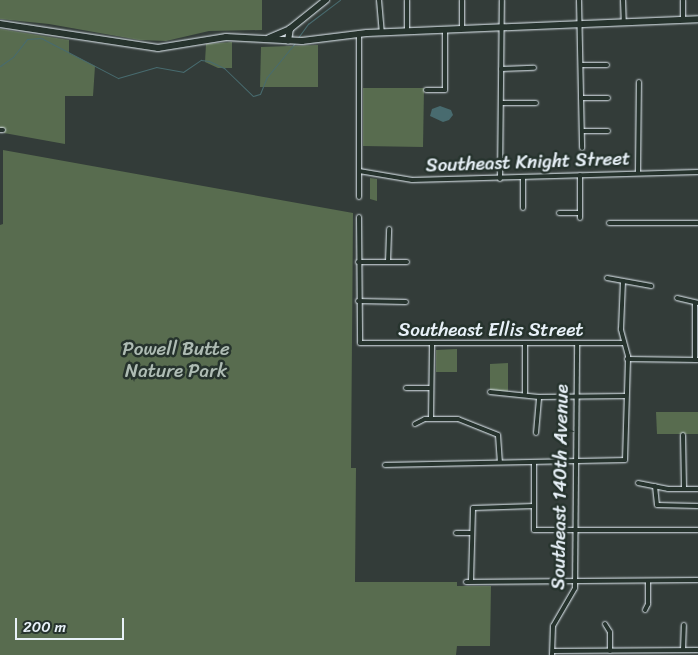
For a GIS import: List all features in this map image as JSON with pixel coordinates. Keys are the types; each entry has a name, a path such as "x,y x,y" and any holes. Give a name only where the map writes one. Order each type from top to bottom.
{"main road":[{"path":"0,24 158,48 210,38 308,41 359,33 698,19"},
{"path":"266,39 290,29"}],"street":[{"path":"289,41 290,29 326,0"},
{"path":"379,0 382,32"},
{"path":"407,0 407,31"},
{"path":"462,0 462,29"},
{"path":"500,179 500,28 502,0"},
{"path":"579,0 582,148"},
{"path":"623,0 624,22"},
{"path":"683,0 683,20"},
{"path":"426,90 445,90 445,30"},
{"path":"359,33 359,197"},
{"path":"581,65 607,65"},
{"path":"501,69 534,68"},
{"path":"638,82 638,172"},
{"path":"581,98 608,98"},
{"path":"501,103 536,103"},
{"path":"582,131 608,131"},
{"name":"Southeast Knight Street","path":"359,171 412,180 500,179 638,172 698,172"},
{"path":"560,213 580,216 580,175"},
{"path":"523,178 523,208"},
{"path":"359,217 358,301 406,302"},
{"path":"608,223 698,223"},
{"path":"388,262 389,229"},
{"path":"358,262 407,262"},
{"path":"607,278 651,286"},
{"path":"385,465 625,460 627,359 624,343 623,281"},
{"path":"627,359 697,360 697,303 677,298"},
{"name":"Southeast Ellis Street","path":"358,301 358,343 624,343"},
{"path":"525,393 526,343"},
{"name":"Southeast 140th Avenue","path":"553,653 553,626 571,600 575,581 577,343"},
{"path":"431,419 432,344"},
{"path":"406,388 431,388"},
{"path":"490,392 503,395 525,393 539,396 626,396"},
{"path":"536,432 539,396"},
{"path":"415,424 431,419 462,420 500,437 500,462"},
{"path":"684,436 684,489"},
{"path":"534,462 534,530 698,530"},
{"path":"638,483 698,489"},
{"path":"655,486 657,505 698,506"},
{"path":"471,581 473,507 534,506"},
{"path":"456,533 472,533"},
{"path":"466,582 698,580"},
{"path":"645,610 648,604 648,581"},
{"path":"605,624 610,632 610,651"},
{"path":"683,650 684,625"},
{"path":"553,653 698,650"}],"green space":[{"path":"0,0 262,0 262,30 209,31 166,41 139,40 49,24 0,19"},
{"path":"0,29 69,40 69,53 95,66 93,96 65,96 65,144 4,133 4,128 0,128"},
{"path":"232,42 232,68 218,68 205,62 206,44"},
{"path":"318,45 318,87 260,87 261,47"},
{"path":"363,88 424,88 423,147 363,146"},
{"name":"Powell Butte Nature Park","path":"3,150 353,213 351,468 356,468 355,582 457,582 457,586 491,586 490,646 457,646 456,655 0,655 0,225 3,224"},
{"path":"370,178 377,179 377,201 370,199"},
{"path":"457,349 457,372 436,372 436,350"},
{"path":"508,363 508,391 490,391 490,364"},
{"path":"656,412 698,412 698,434 657,434"}],"water":[{"path":"440,106 451,110 453,115 449,120 443,122 430,116 432,109"}],"waterway":[{"path":"297,39 308,24 340,0"},
{"path":"0,66 13,57 27,39 41,38 118,78 156,67 183,72 201,60 209,61 224,68 253,96 260,94 267,77 295,43"}]}
